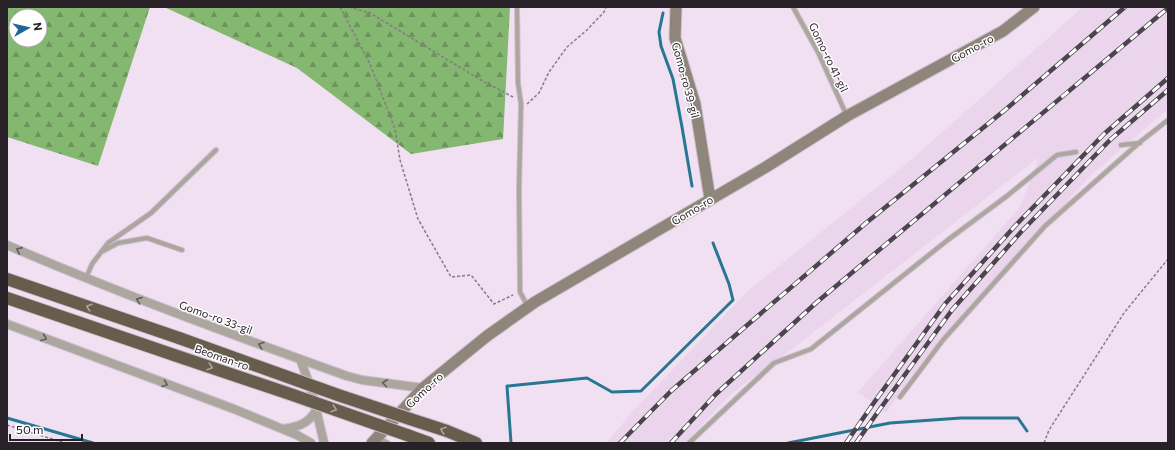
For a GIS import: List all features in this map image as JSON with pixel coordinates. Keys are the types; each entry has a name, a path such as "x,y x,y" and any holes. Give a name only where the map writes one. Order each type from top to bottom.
{"highway":[{"name":"Beoman-ro","path":"7,279 179,338 330,393 447,431 476,443"},
{"name":"Beoman-ro","path":"7,298 293,395 429,443"}],"main road":[{"name":"Gomo-ro 39-gil","path":"676,7 675,38 694,104 710,199"},
{"name":"Gomo-ro","path":"374,440 423,388 487,336 528,307 766,167 847,116 1003,31 1034,7"}],"street":[{"name":"Gomo-ro 33-gil","path":"7,245 218,330 346,376 362,380 423,388"},
{"path":"7,324 234,409 297,435 311,443"},
{"path":"300,360 311,388 324,443"},
{"path":"282,429 295,427 305,423 314,416 316,410"}],"lane":[{"path":"517,7 518,83 520,100 520,292 528,307"},
{"name":"Gomo-ro 41-gil","path":"793,7 818,52 847,116"},
{"path":"900,397 943,340 1045,226 1140,142 1168,120"},
{"path":"1121,145 1140,142"},
{"path":"86,278 92,264 108,242 151,213 216,150"},
{"path":"689,443 774,363 811,349 949,239 1007,196 1057,155 1076,152"},
{"path":"101,252 118,243 146,238 182,250"},
{"path":"374,440 388,443"}],"path":[{"path":"340,7 370,64 395,129 400,160 418,219 450,277 471,274 494,304 520,292"},
{"path":"349,7 370,13 481,80 520,100 526,106 539,93 549,72 567,47 587,30 604,12 606,7"},
{"path":"1044,443 1050,430 1124,314 1168,259"},
{"path":"7,425 65,443"}],"shaded area":[{"path":"1083,7 1168,7 1168,109 1090,176 910,377 886,413 858,392 1020,207 1039,157 792,349 731,394 685,443 607,443 630,414 750,289 911,160"}],"green space":[{"path":"7,7 150,7 98,166 7,137"},
{"path":"164,7 510,7 503,139 411,154 297,68"}],"waterway":[{"path":"663,13 659,32 661,46 673,79 692,186"},
{"path":"511,443 507,386 587,378 612,392 641,391 733,300 729,284 713,243"},
{"path":"7,418 93,443"},
{"path":"788,443 890,423 961,418 1018,418 1027,431"}],"railway":[{"path":"620,443 671,391 745,327 866,223 1005,110 1125,7"},
{"path":"671,443 716,394 817,302 1168,8"},
{"path":"846,443 945,304 1015,226 1104,134 1168,78"},
{"path":"856,443 952,310 1021,232 1110,140 1168,90"}]}
